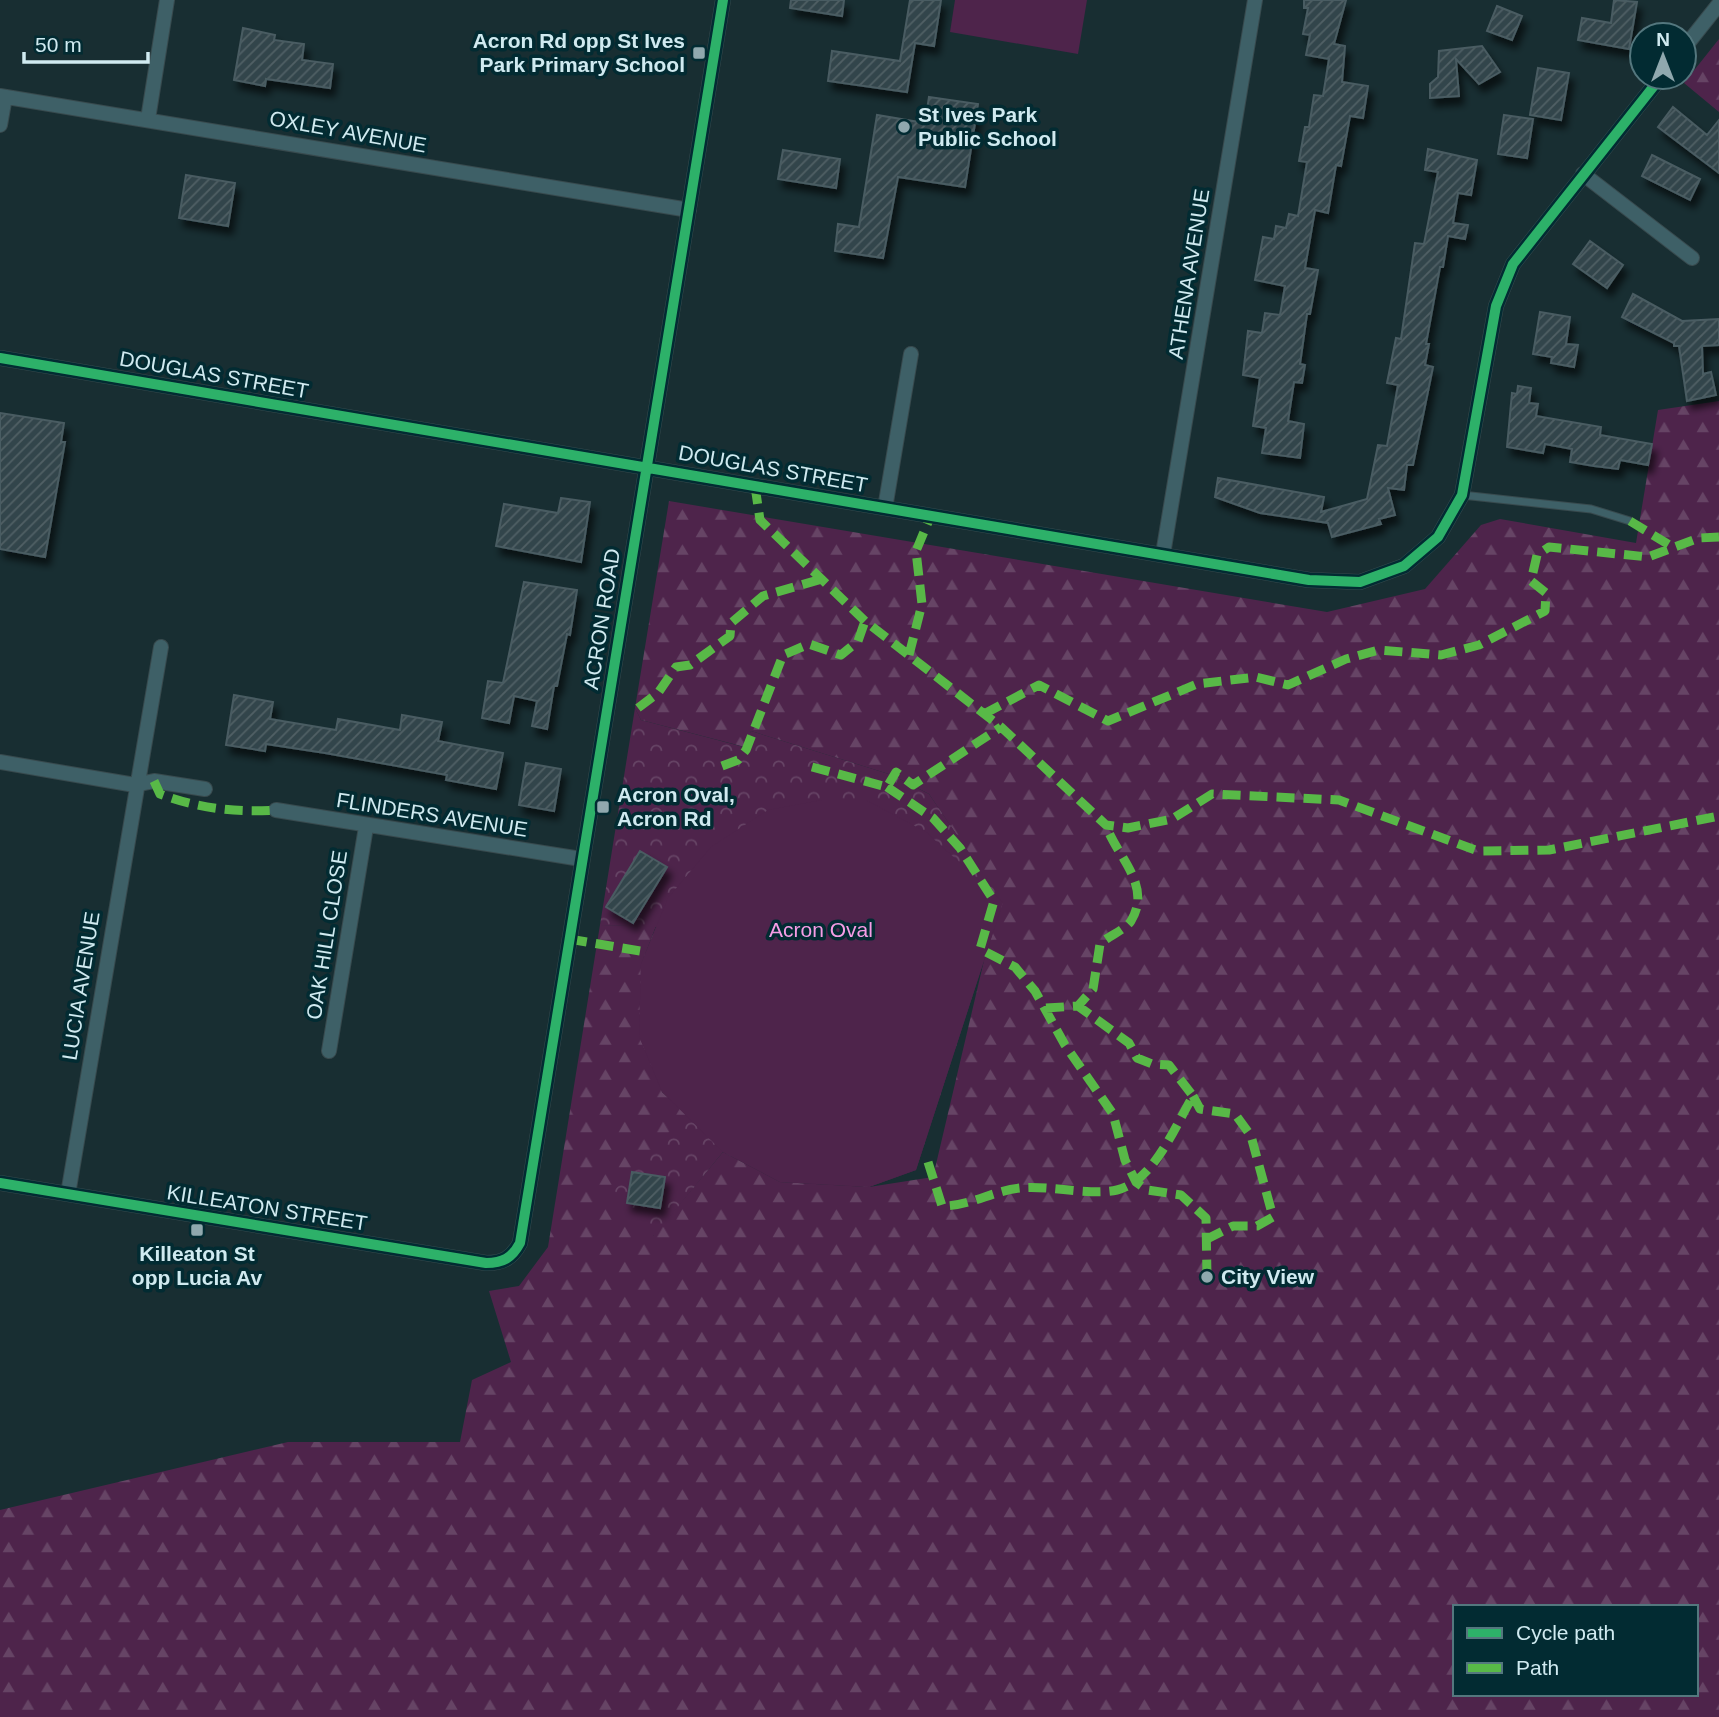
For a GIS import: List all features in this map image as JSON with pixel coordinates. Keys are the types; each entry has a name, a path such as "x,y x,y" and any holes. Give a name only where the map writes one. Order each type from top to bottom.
{"street":[{"path":"148,119 167,0"},
{"name":"ACRON ROAD","path":"520,1243 723,0"},
{"name":"ATHENA AVENUE","path":"1163,554 1255,0"},
{"path":"1698,30 1719,4"},
{"name":"DOUGLAS STREET","path":"0,358 1309,580 1360,582 1404,566 1438,537 1462,495 1496,306 1513,264 1650,91"},
{"path":"0,125 2,96"},
{"name":"OXLEY AVENUE","path":"2,96 689,210"},
{"path":"1583,174 1692,258"},
{"path":"885,508 911,354"},
{"name":"LUCIA AVENUE","path":"68,1194 135,785 161,647"},
{"path":"0,762 135,785 154,781 205,789"},
{"name":"FLINDERS AVENUE","path":"276,810 366,827 581,859"},
{"name":"OAK HILL CLOSE","path":"329,1051 366,827"},
{"name":"KILLEATON STREET","path":"0,1182 486,1263 506,1260 520,1243"}],"lane":[{"path":"1462,495 1591,509 1630,521"}],"green space":[{"path":"955,0 1087,0 1078,54 950,32"},
{"path":"1719,39 1719,112 1694,91 1698,91 1698,65"},
{"path":"1719,401 1719,1717 0,1717 0,1510 288,1442 460,1442 472,1380 511,1362 489,1291 519,1286 548,1247 600,925 656,926 641,965 662,1092 686,1114 653,1236 723,1152 780,1182 869,1187 933,1177 986,952 1002,902 929,794 892,775 751,731 745,747 641,720 635,708 669,501 1327,612 1425,589 1481,525 1500,519 1636,543 1658,410"},
{"name":"Acron Oval","path":"635,708 641,720 744,747 751,731 892,775 929,794 1003,902 916,1170 869,1187 780,1182 723,1152 654,1236 608,1197 686,1114 662,1092 639,1036 641,964 656,927 600,925"},
{"name":"Acron Oval","path":"822,800 866,800 926,832 1003,902 916,1170 869,1187 780,1182 723,1152 662,1092 639,1036 641,964 668,898 711,847 768,810"}],"building":[{"path":"791,0 844,0 842,16 790,8"},
{"path":"910,0 941,0 934,46 915,43 907,92 828,81 832,51 900,61"},
{"path":"1304,0 1346,0 1334,44 1345,46 1342,82 1368,86 1363,118 1350,116 1341,166 1336,165 1328,213 1315,210 1305,268 1318,270 1310,314 1307,314 1300,364 1305,365 1302,383 1294,382 1288,421 1304,424 1300,458 1262,453 1266,428 1253,426 1260,378 1243,375 1248,331 1262,333 1265,313 1280,315 1285,286 1255,280 1263,237 1274,239 1276,226 1286,228 1289,214 1298,216 1307,162 1299,161 1305,127 1309,127 1314,95 1323,96 1329,59 1306,55 1310,35 1303,34 1308,8 1304,8"},
{"path":"1614,0 1637,2 1634,21 1628,21 1628,49 1578,40 1582,18 1611,23"},
{"path":"1497,6 1522,16 1512,40 1487,31"},
{"path":"243,28 275,35 274,40 304,44 302,60 333,64 330,88 266,79 265,86 234,80"},
{"path":"1482,46 1500,72 1479,84 1456,59 1459,96 1430,98 1430,84 1438,77 1439,51"},
{"path":"1538,68 1569,73 1561,120 1530,115"},
{"path":"929,97 978,104 965,187 898,177 883,258 835,251 838,224 859,227 877,115 925,123"},
{"path":"1673,107 1707,135 1719,120 1719,173 1658,127"},
{"path":"1504,115 1533,119 1527,158 1498,154"},
{"path":"1428,149 1477,160 1471,195 1458,193 1453,223 1468,225 1465,239 1448,236 1443,267 1440,267 1426,344 1429,344 1425,365 1433,367 1413,465 1407,465 1404,490 1388,488 1395,515 1379,519 1381,524 1332,537 1328,523 1260,513 1215,497 1218,478 1324,497 1321,512 1367,499 1378,445 1387,446 1398,385 1387,383 1396,338 1401,339 1415,243 1424,244 1438,172 1425,170"},
{"path":"783,150 840,159 836,188 778,179"},
{"path":"1652,155 1700,179 1690,200 1642,176"},
{"path":"186,175 235,183 228,226 179,218"},
{"path":"1590,241 1623,265 1607,288 1573,264"},
{"path":"1633,294 1682,321 1719,319 1719,345 1702,346 1703,374 1711,372 1716,395 1687,401 1679,346 1674,346 1674,343 1622,317"},
{"path":"1540,312 1570,317 1566,344 1578,345 1574,367 1551,363 1552,357 1533,354"},
{"path":"1518,386 1531,388 1529,403 1538,404 1536,416 1601,427 1600,435 1652,444 1648,465 1620,460 1618,469 1594,466 1570,462 1572,449 1545,444 1543,453 1507,447 1512,393 1517,394"},
{"path":"0,413 64,423 61,442 65,442 45,557 0,549"},
{"path":"561,498 590,502 581,562 496,546 504,504 558,513"},
{"path":"524,582 577,590 570,635 567,634 557,686 554,686 547,729 532,726 537,701 514,696 509,723 482,718 488,681 503,683"},
{"path":"234,695 273,702 270,719 336,730 338,719 400,730 402,715 442,722 438,741 503,753 496,789 446,780 447,775 325,753 266,744 265,751 226,745"},
{"path":"526,763 561,769 554,811 519,805"},
{"path":"640,851 667,867 633,923 606,907"},
{"path":"632,1172 665,1177 660,1208 627,1203"}],"marked path":[{"path":"755,486 760,520 865,621 1001,727 1106,825 1128,828 1172,819 1212,794 1339,800 1478,851 1549,850 1719,816"},
{"path":"909,655 922,604 916,551 931,515"},
{"path":"1630,521 1671,546"},
{"path":"984,714 1039,685 1108,721 1197,684 1256,677 1288,685 1346,659 1379,650 1441,655 1479,645 1545,611 1546,593 1531,581 1537,555 1549,547 1648,557 1699,538 1719,537"},
{"path":"638,708 658,693 676,667 690,665 730,636 731,623 763,596 822,579"},
{"path":"722,766 738,760 746,750 783,655 809,644 841,655 858,641 865,621"},
{"path":"812,767 887,787 896,772 913,785 1001,727"},
{"path":"154,781 160,794 188,803 232,810 276,810"},
{"path":"887,787 933,818 960,848 994,901 980,949 1015,967 1035,991 1065,1045 1113,1114 1125,1160 1136,1182 1147,1190 1181,1195 1206,1218 1207,1277"},
{"path":"1046,1008 1078,1006 1093,989 1100,944 1128,924 1137,908 1135,883 1106,825"},
{"path":"569,939 640,951"},
{"path":"928,1162 942,1206 962,1204 1020,1188 1107,1192 1130,1185 1142,1176 1171,1137 1193,1096 1169,1065 1152,1064 1137,1058 1129,1043 1078,1006"},
{"path":"1193,1096 1200,1109 1235,1114 1251,1136 1273,1217 1257,1226 1233,1226 1209,1238"}],"cycle path":[{"path":"0,1183 486,1263 506,1259 517,1248 520,1243 723,0"},
{"path":"0,358 1309,580 1360,582 1404,566 1438,537 1462,495 1496,306 1513,264 1650,91"}],"place":[{"name":"Acron Rd opp St Ives Park Primary School","path":"699,53"},
{"name":"St Ives Park Public School","path":"904,127"},
{"name":"Acron Oval, Acron Rd","path":"603,807"},
{"name":"Killeaton St opp Lucia Av","path":"197,1230"},
{"name":"City View","path":"1207,1277"}]}
